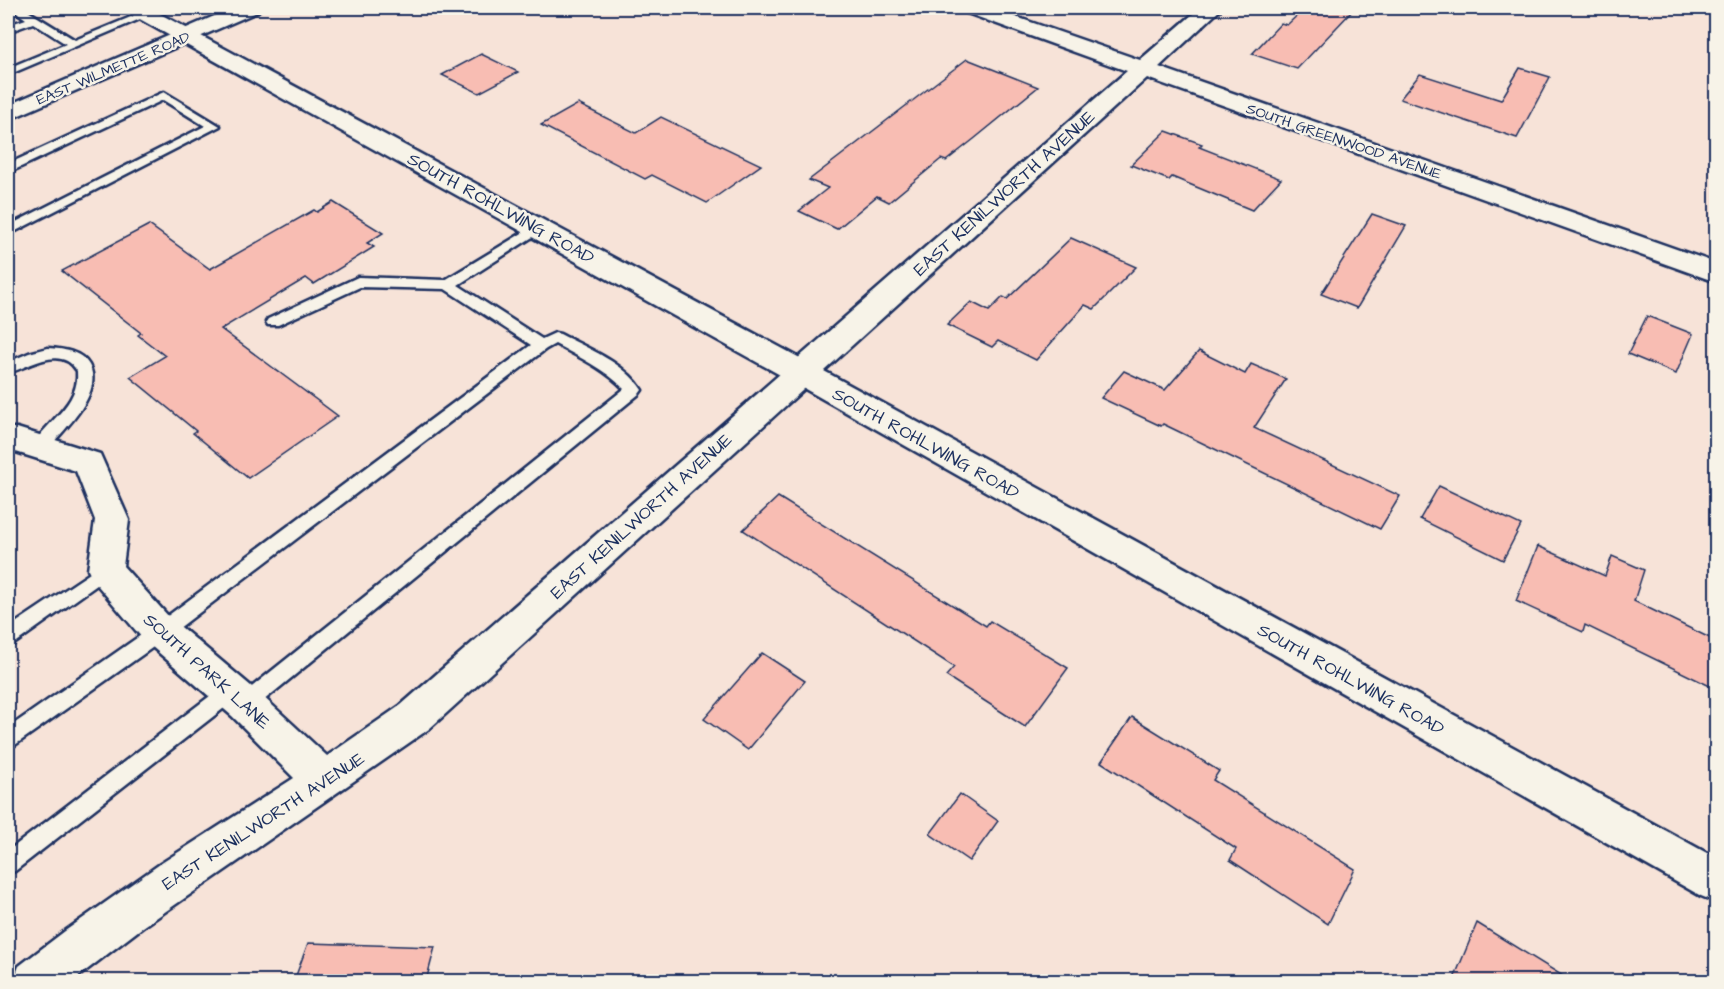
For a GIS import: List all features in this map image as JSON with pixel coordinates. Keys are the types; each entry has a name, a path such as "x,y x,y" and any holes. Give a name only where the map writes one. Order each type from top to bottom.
{"street":[{"name":"EAST WILMETTE ROAD","path":"8,113 250,8"},
{"name":"SOUTH GREENWOOD AVENUE","path":"971,8 1716,273"},
{"name":"EAST KENILWORTH AVENUE","path":"35,981 110,922 369,751 415,717 1212,8"},
{"name":"SOUTH ROHLWING ROAD","path":"141,11 1716,882"},
{"path":"24,444 89,463 112,520 105,570"},
{"name":"SOUTH PARK LANE","path":"105,570 160,632 237,698 324,780"}],"lane":[{"path":"16,8 74,44"},
{"path":"8,72 74,44 141,11"},
{"path":"8,29 34,19"},
{"path":"8,169 164,96 214,126 8,231"},
{"path":"448,285 537,228"},
{"path":"273,322 358,282 448,285 541,345"},
{"path":"8,739 160,632 541,345 555,338 589,355 626,381 634,390 237,698 8,864"},
{"path":"8,368 40,355 58,354 73,358 83,365 87,377 82,394 24,444"},
{"path":"8,638 105,570"}],"building":[{"path":"1305,8 1355,8 1297,69 1252,54 1281,23 1287,25"},
{"path":"481,54 518,72 479,93 442,75"},
{"path":"967,59 1038,87 946,161 941,159 889,202 877,196 837,229 799,211 828,188 809,180"},
{"path":"1520,68 1550,77 1517,138 1400,99 1420,74 1501,100"},
{"path":"578,104 636,133 661,117 761,165 707,203 652,175 645,179 541,125"},
{"path":"1166,131 1202,144 1199,147 1281,179 1252,210 1172,177 1169,180 1131,165"},
{"path":"333,202 383,233 367,243 374,247 314,284 306,278 221,329 338,416 248,478 193,433 196,431 130,377 165,356 138,335 141,333 62,271 149,225 210,269 314,210 317,212"},
{"path":"1372,214 1406,226 1357,308 1321,294"},
{"path":"1071,238 1136,267 1094,309 1085,305 1036,360 998,341 992,347 947,325 971,302 989,311 1003,297 1007,299"},
{"path":"1647,316 1693,334 1676,374 1628,354"},
{"path":"1199,351 1245,374 1251,364 1286,379 1254,428 1400,496 1380,529 1163,424 1161,426 1101,398 1124,371 1165,390"},
{"path":"1439,486 1521,525 1503,560 1420,519"},
{"path":"778,497 986,626 990,621 1068,668 1025,727 946,676 954,667 743,530"},
{"path":"1538,546 1605,576 1612,556 1644,570 1634,601 1716,641 1716,689 1585,625 1583,632 1516,601"},
{"path":"762,653 805,681 748,750 704,719"},
{"path":"1132,717 1219,771 1213,780 1355,869 1328,924 1230,860 1236,849 1101,762"},
{"path":"960,794 998,821 969,861 930,834"},
{"path":"1477,923 1571,981 1453,981"},
{"path":"308,943 435,947 426,981 294,981"}]}
